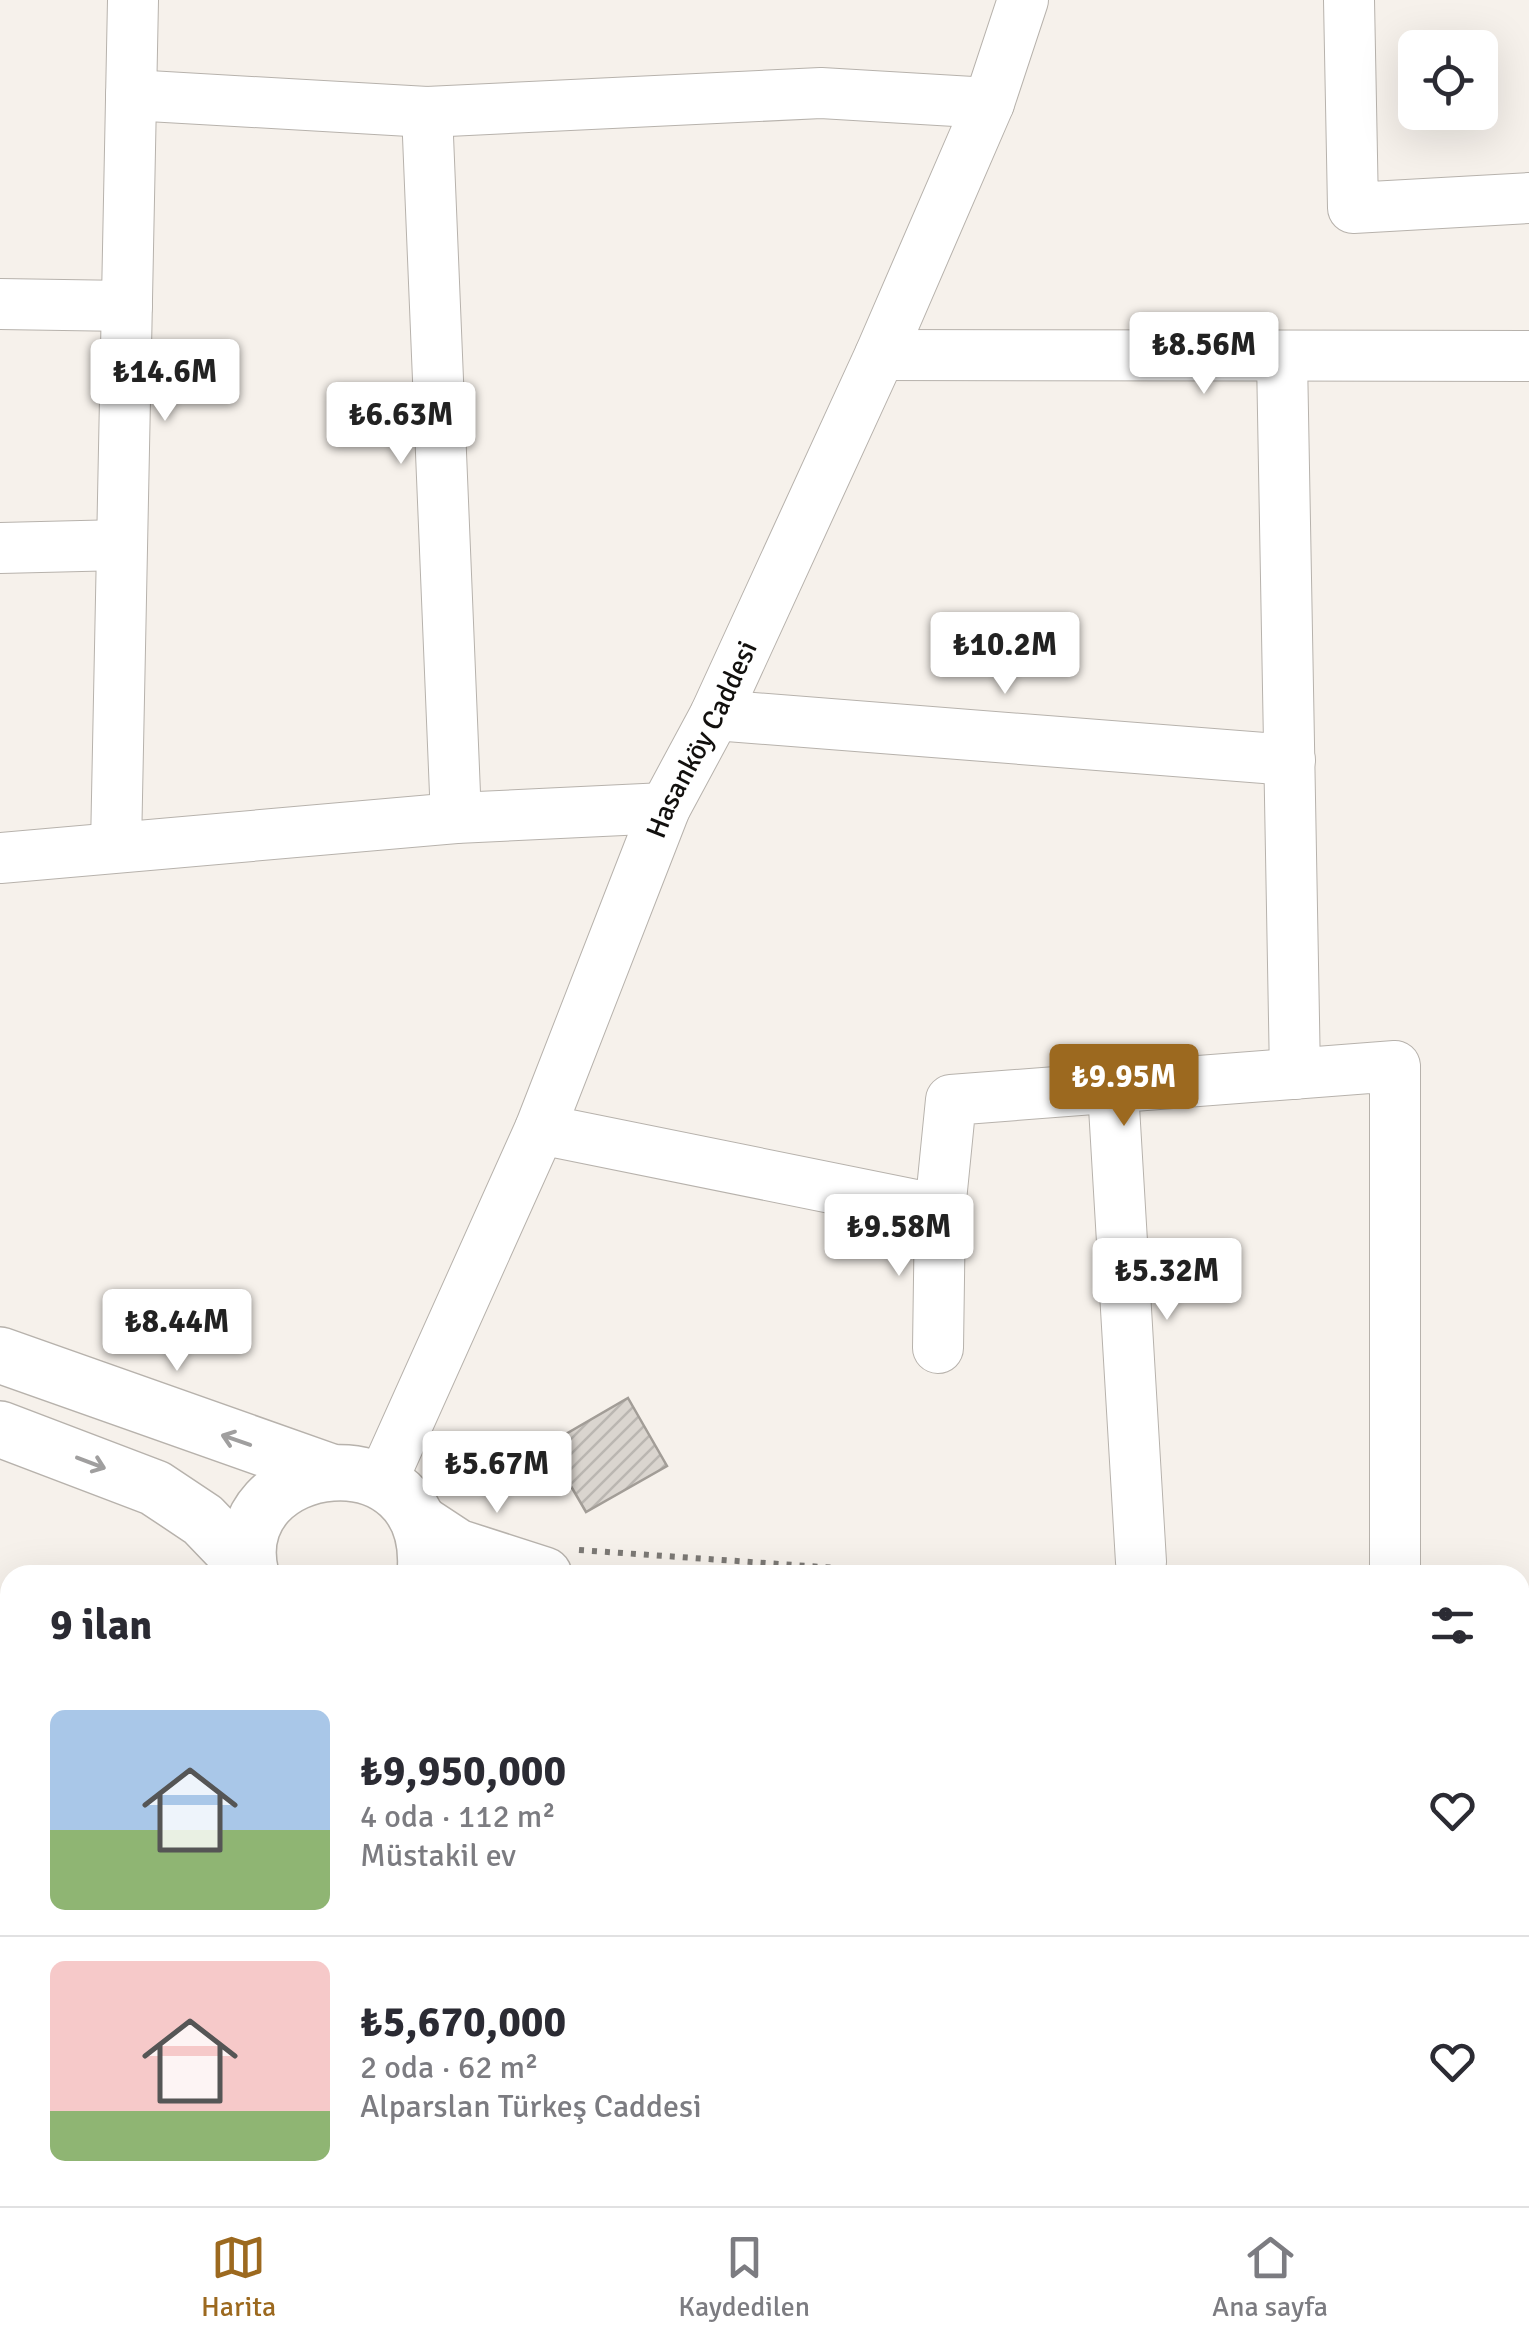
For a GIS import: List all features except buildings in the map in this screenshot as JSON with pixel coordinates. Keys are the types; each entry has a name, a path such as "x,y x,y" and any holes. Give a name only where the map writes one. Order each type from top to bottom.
{"main road":[{"path":"0,1356 328,1470 356,1472 382,1482 404,1498 419,1522 428,1551 426,1565"},
{"path":"0,1429 154,1488 203,1520 244,1565"},
{"path":"250,1565 250,1540 261,1515 278,1493 301,1478 328,1470"},
{"path":"419,1522 457,1547 555,1561"}],"street":[{"path":"116,847 134,0"},
{"name":"Hasanköy Caddesi","path":"382,1482 540,1129 665,808 715,715 880,356 989,103 1023,0"},
{"path":"1349,0 1353,208 1529,198"},
{"path":"132,95 426,112 822,94 989,103"},
{"path":"426,112 456,818"},
{"path":"0,304 127,306"},
{"path":"880,356 1529,356"},
{"path":"1282,358 1296,1074"},
{"path":"0,548 122,545"},
{"path":"715,715 1290,760"},
{"path":"0,858 456,818 665,808"},
{"path":"938,1348 940,1210 951,1100 1395,1066 1395,1565"},
{"path":"1113,1090 1141,1562"},
{"path":"540,1129 940,1210"}],"path":[{"path":"555,1561 664,1565"}]}
